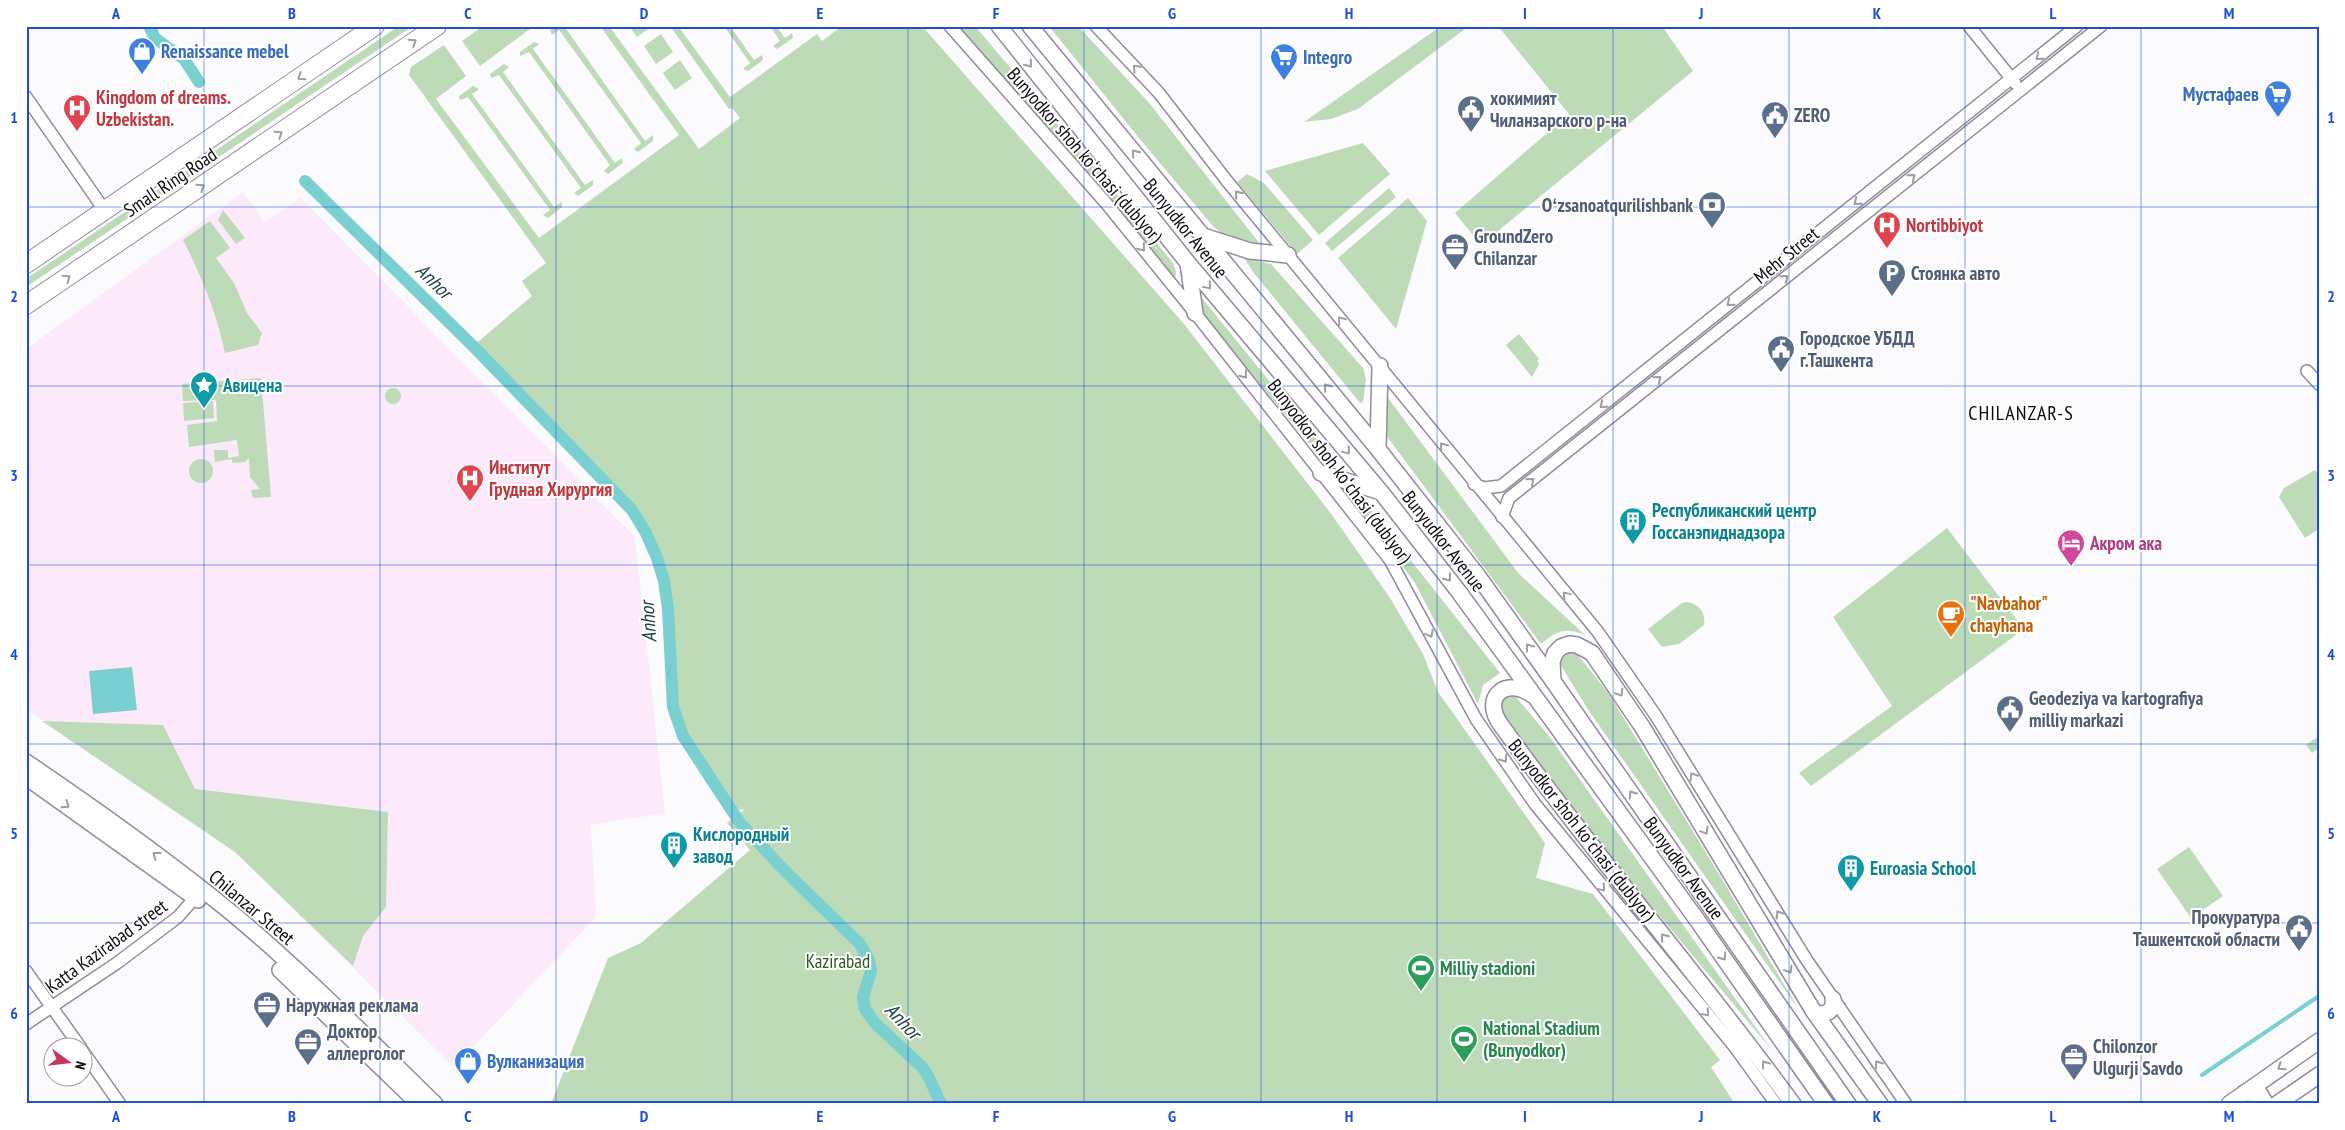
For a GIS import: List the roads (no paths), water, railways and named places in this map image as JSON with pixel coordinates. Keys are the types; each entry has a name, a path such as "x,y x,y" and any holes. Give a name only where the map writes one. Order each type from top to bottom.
{"highway":[{"name":"Small Ring Road","path":"26,264 375,26"},
{"name":"Small Ring Road","path":"26,305 436,26"}],"main road":[{"name":"Bunyudkor Avenue","path":"999,26 1188,263 1382,492 1460,592 1695,917 1826,1104"},
{"name":"Bunyudkor Avenue","path":"1030,26 1378,449 1478,576 1554,681 1848,1104"},
{"path":"1203,236 1250,251 1288,255"},
{"path":"1188,263 1195,313"},
{"path":"1378,449 1380,366"},
{"path":"1321,473 1382,492"},
{"path":"1554,681 1552,662 1555,653 1561,646 1577,645 1592,653 1643,728 1814,1012 1880,1104"},
{"path":"1534,696 1518,688 1503,689 1497,695 1494,703 1498,721 1546,789 1746,1039 1793,1104"},
{"name":"Chilanzar Street","path":"26,762 110,820 198,894 276,966 419,1104"},
{"name":"Chilanzar Street","path":"26,777 198,894 283,959 435,1104"},
{"path":"1814,1012 1821,1015 1828,1012 1833,1006 1833,999"},
{"path":"2229,1104 2319,1041"},
{"path":"2286,1101 2319,1075"},
{"path":"2244,1093 2260,1094 2266,1104"}],"street":[{"name":"Bunyodkor shoh koʻchasi (dublyor)","path":"950,26 1106,203 1390,560 1476,719 1535,804 1734,1046 1776,1104"},
{"path":"1096,26 1159,93 1474,484 1598,632 1656,716 1833,999 1906,1104"},
{"path":"1969,26 2021,90"},
{"name":"Mehr Street","path":"1501,486 2077,26"},
{"name":"Mehr Street","path":"1509,498 2101,26"},
{"path":"2001,87 2010,98"},
{"path":"26,97 105,211"},
{"path":"1828,225 1837,237"},
{"path":"1809,240 1818,251"},
{"path":"2307,371 2319,384"},
{"path":"1474,484 1484,488 1501,486 1509,498 1502,518"},
{"name":"Katta Kazirabad street","path":"26,1024 117,963 178,918 198,894"},
{"path":"26,971 74,1038"},
{"path":"92,1063 120,1104"}],"water":[{"path":"132,667 137,710 93,714 89,671"}],"waterway":[{"name":"Anhor","path":"149,26 155,38 184,59 199,82"},
{"name":"Anhor","path":"305,181 473,346 632,510 646,533 657,558 664,581 668,609 673,707 683,736 740,823 786,872 860,944 869,960 871,971 863,997 865,1009 875,1023 923,1068 941,1104"},
{"path":"2202,1075 2319,996"}],"place":[{"name":"Renaissance mebel","path":"142,75"},
{"name":"Integro","path":"1284,81"},
{"name":"Мустафаев","path":"2278,118"},
{"name":"Kingdom of dreams. Uzbekistan.","path":"77,132"},
{"name":"хокимият Чиланзарского р-на","path":"1471,133"},
{"name":"ZERO","path":"1775,139"},
{"name":"Oʻzsanoatqurilishbank","path":"1712,229"},
{"name":"Nortibbiyot","path":"1887,249"},
{"name":"GroundZero Chilanzar","path":"1455,271"},
{"name":"Стоянка авто","path":"1892,297"},
{"name":"Городское УБДД г.Ташкента","path":"1781,373"},
{"name":"Авицена","path":"204,409"},
{"name":"Институт Грудная Хирургия","path":"470,502"},
{"name":"Республиканский центр Госсанэпиднадзора","path":"1633,545"},
{"name":"Акром ака","path":"2071,567"},
{"name":"\"Navbahor\" chayhana","path":"1951,638"},
{"name":"Geodeziya va kartografiya milliy markazi","path":"2010,733"},
{"name":"Кислородный завод","path":"674,869"},
{"name":"Euroasia School","path":"1851,892"},
{"name":"Прокуратура Ташкентской области","path":"2299,952"},
{"name":"Milliy stadioni","path":"1421,992"},
{"name":"Наружная реклама","path":"267,1029"},
{"name":"National Stadium (Bunyodkor)","path":"1464,1063"},
{"name":"Доктор аллерголог","path":"308,1066"},
{"name":"Chilonzor Ulgurji Savdo","path":"2074,1081"},
{"name":"Вулканизация","path":"468,1085"}],"district":[{"name":"CHILANZAR-S","path":"2021,413"}],"park label":[{"name":"Kazirabad","path":"838,961"}]}
